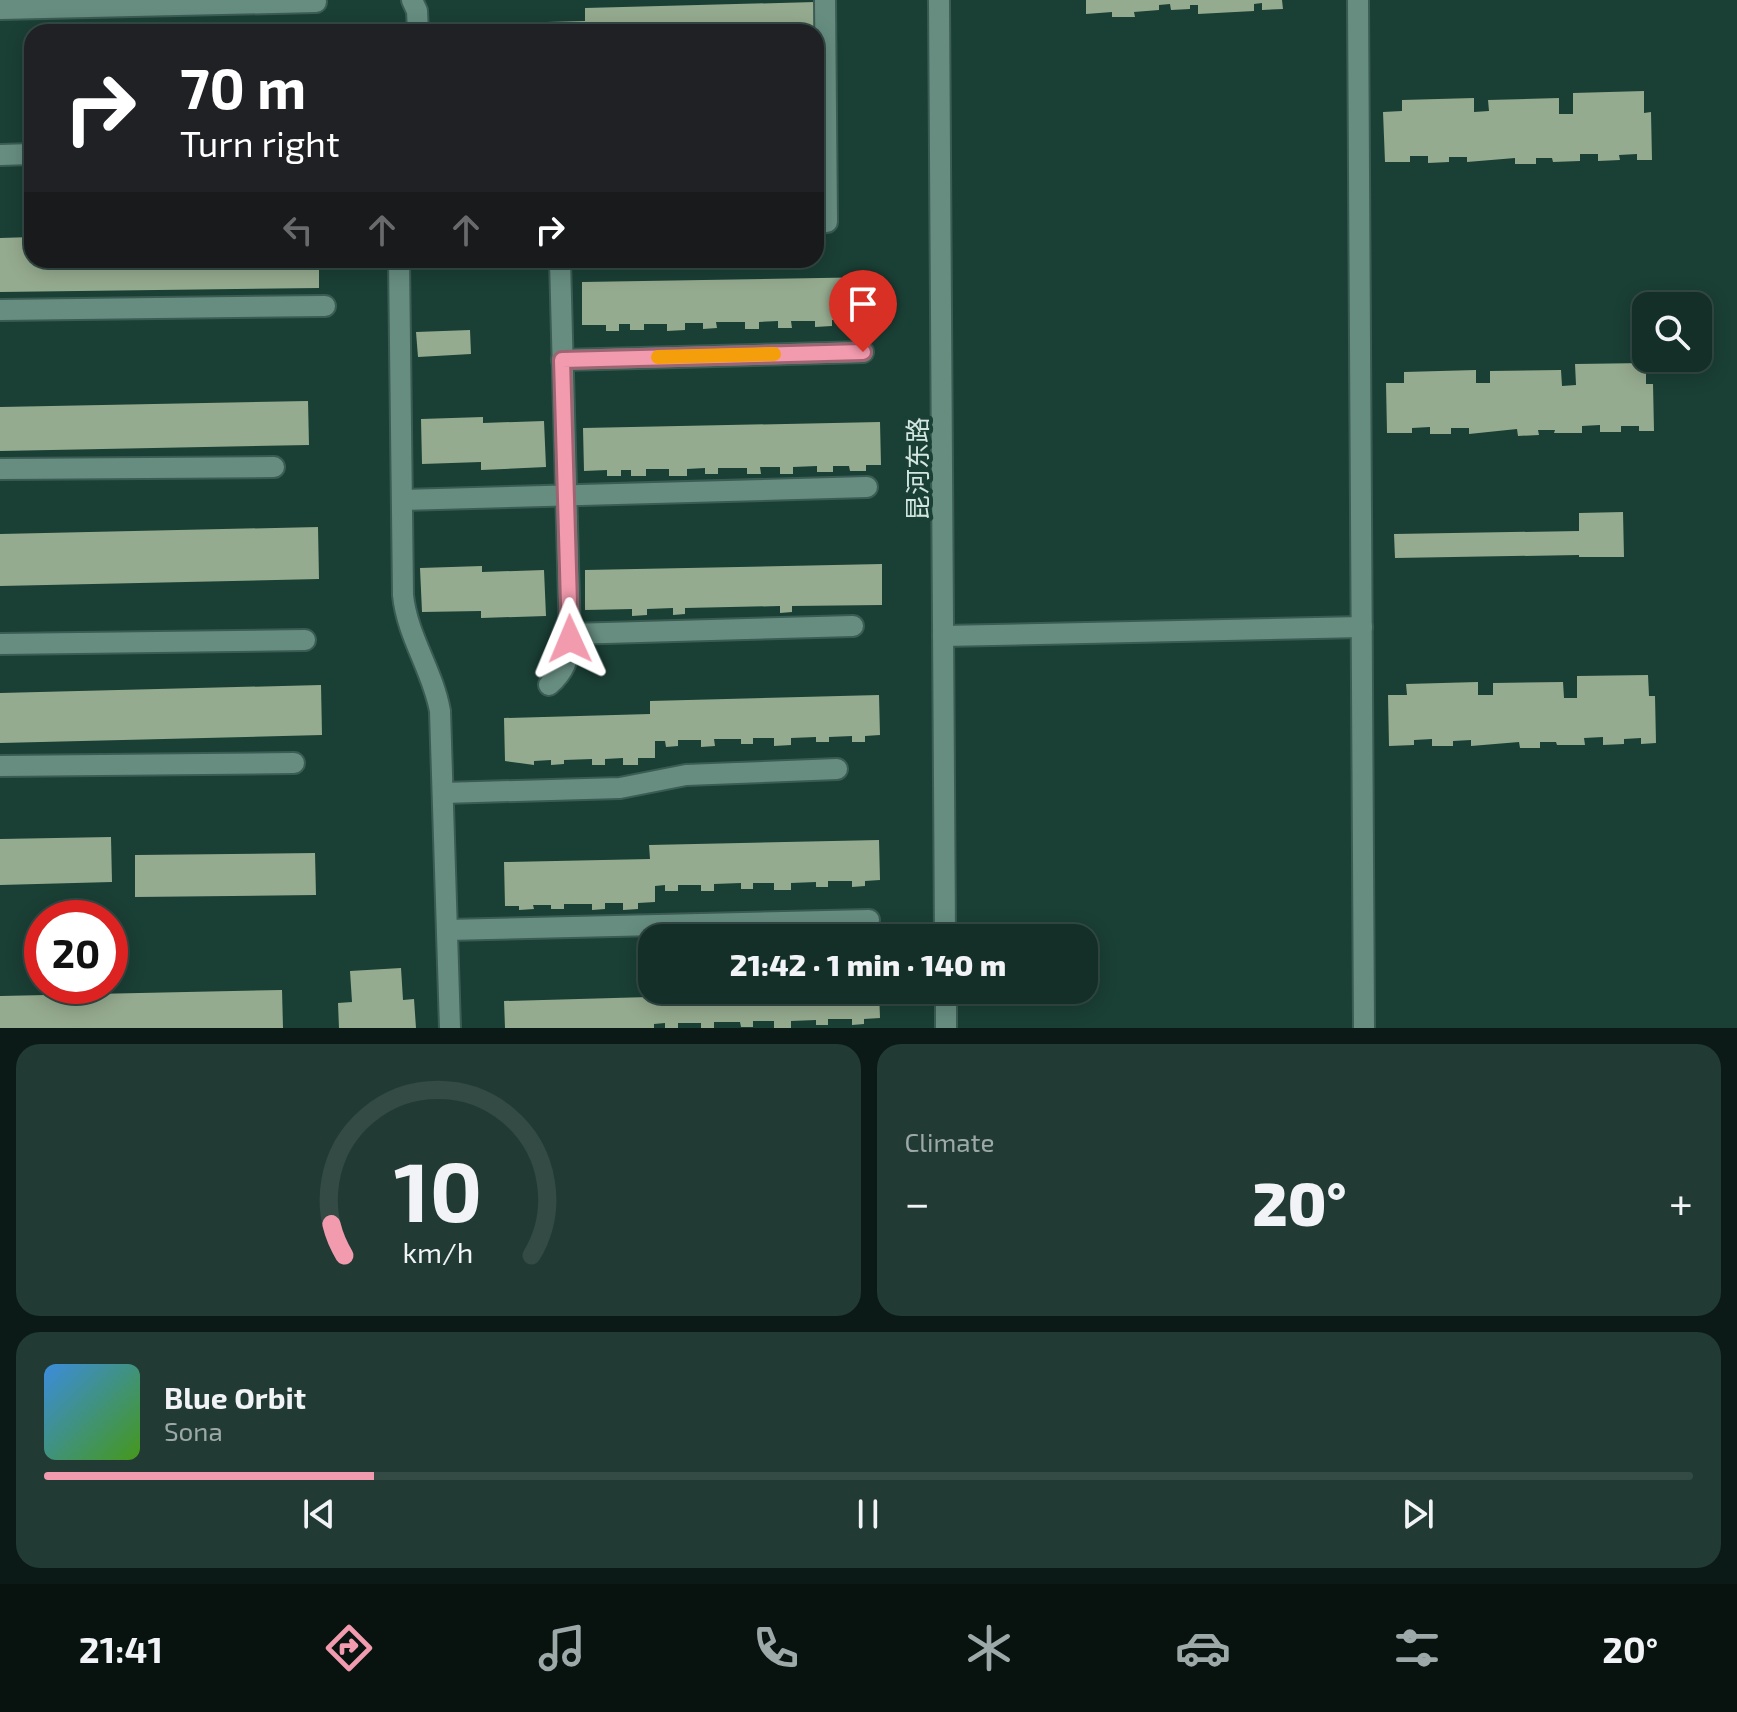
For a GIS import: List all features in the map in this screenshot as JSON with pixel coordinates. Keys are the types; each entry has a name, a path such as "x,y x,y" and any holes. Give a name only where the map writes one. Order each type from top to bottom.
{"street":[{"path":"412,0 418,24"},
{"path":"824,222 827,222 825,0"},
{"name":"昆河东路","path":"939,0 945,924"},
{"path":"1358,0 1364,1028"},
{"path":"0,9 316,2"},
{"path":"0,155 24,154"},
{"path":"399,268 404,606 437,695 441,722 450,1028"},
{"path":"549,685 559,676 567,661 570,634 560,268"},
{"path":"0,310 325,306"},
{"path":"562,360 863,352"},
{"path":"0,469 274,467"},
{"path":"402,500 867,487"},
{"path":"570,634 853,626"},
{"path":"943,636 1362,627"},
{"path":"0,644 305,640"},
{"path":"0,766 294,763"},
{"path":"443,793 620,788 686,775 837,769"},
{"path":"447,930 869,920"},
{"path":"946,1004 946,1028"}],"building":[{"path":"1086,0 1282,0 1283,9 1262,10 1262,3 1254,4 1254,11 1198,14 1198,5 1190,5 1190,9 1171,10 1170,4 1159,5 1159,10 1134,12 1135,17 1112,17 1112,12 1086,14"},
{"path":"815,2 815,24 472,24 585,21 585,8"},
{"path":"1644,91 1644,113 1651,112 1652,160 1637,160 1637,154 1619,155 1620,160 1598,161 1598,154 1580,154 1580,161 1553,162 1552,158 1536,158 1536,164 1515,164 1515,158 1467,162 1467,157 1449,157 1449,162 1428,163 1428,156 1410,156 1410,162 1385,162 1383,112 1402,111 1402,100 1474,98 1474,112 1489,111 1488,100 1559,98 1559,114 1573,114 1573,93"},
{"path":"24,237 24,268 319,268 319,288 0,292 0,238"},
{"path":"878,277 879,319 864,320 864,325 848,325 848,320 832,320 832,326 815,327 815,321 791,321 792,328 778,328 778,321 759,322 759,329 745,329 745,322 716,322 717,328 703,329 703,323 685,323 685,330 667,331 667,324 644,324 644,330 630,330 630,324 619,324 619,331 606,331 606,325 582,325 582,282"},
{"path":"470,330 471,354 418,357 416,332"},
{"path":"1632,363 1632,372 1646,372 1646,384 1653,384 1654,431 1639,431 1639,426 1621,426 1621,432 1600,432 1600,425 1582,426 1582,433 1538,430 1539,435 1518,436 1517,429 1469,434 1469,428 1451,428 1451,434 1430,434 1430,427 1412,428 1412,433 1387,433 1386,383 1404,383 1404,372 1476,370 1476,383 1490,383 1490,371 1561,370 1562,386 1576,385 1575,364"},
{"path":"308,401 309,445 0,451 0,407"},
{"path":"483,417 483,423 544,421 546,467 481,470 481,462 422,464 421,419"},
{"path":"880,422 881,465 866,465 866,471 833,466 833,472 817,472 817,466 793,467 793,474 780,474 780,467 760,467 761,474 747,474 747,468 718,468 718,474 705,474 705,468 687,469 687,476 669,476 669,469 646,469 646,476 631,476 631,470 621,470 621,476 607,476 607,470 584,471 583,428"},
{"path":"1623,512 1624,557 1395,558 1394,534 1579,531 1579,513"},
{"path":"318,527 319,579 0,586 0,534"},
{"path":"882,564 882,605 792,606 792,612 780,613 780,606 685,608 685,614 673,615 673,608 647,609 647,615 632,616 632,609 585,610 585,570"},
{"path":"482,566 482,572 544,570 546,616 481,618 481,611 422,612 420,568"},
{"path":"1648,675 1649,696 1655,696 1656,743 1641,744 1641,738 1624,739 1624,744 1603,745 1603,737 1584,738 1585,745 1540,742 1540,748 1520,748 1519,742 1471,746 1471,740 1453,741 1453,746 1432,746 1432,739 1414,740 1414,745 1389,746 1388,695 1407,695 1406,684 1478,682 1478,695 1493,695 1493,683 1563,682 1564,698 1577,698 1577,676"},
{"path":"321,685 322,735 0,743 0,693"},
{"path":"879,695 880,735 865,736 865,742 852,742 852,736 829,737 829,742 816,742 816,737 791,738 791,745 774,746 774,738 753,738 753,744 741,744 741,739 714,739 715,746 701,747 701,740 678,740 678,746 666,747 665,741 655,741 655,758 638,758 638,765 623,765 623,758 605,759 605,765 592,765 592,759 564,760 564,764 551,765 551,760 534,761 534,765 505,761 504,718 650,714 650,701"},
{"path":"111,837 112,882 0,885 0,839"},
{"path":"879,840 880,880 865,881 865,886 852,887 852,881 828,881 828,887 816,887 816,882 791,883 791,890 774,890 774,883 753,883 753,889 741,889 741,883 714,884 714,891 701,891 701,885 678,885 678,891 665,891 665,885 655,886 655,902 638,903 638,909 623,910 623,903 605,903 605,909 592,910 592,904 564,904 564,909 551,909 551,905 533,905 534,909 519,910 519,906 505,906 504,862 650,859 649,845"},
{"path":"315,853 316,895 135,897 135,855"},
{"path":"401,968 403,1000 414,999 416,1028 339,1028 338,1003 352,1002 350,971"},
{"path":"282,990 283,1028 0,1028 0,996 24,995 24,1004 128,1004 128,993"},
{"path":"638,997 638,1004 880,1004 880,1018 864,1019 864,1024 852,1025 852,1019 828,1019 828,1025 816,1025 816,1020 791,1021 791,1028 774,1028 774,1021 753,1021 753,1027 741,1027 740,1022 714,1022 714,1028 701,1028 701,1023 678,1023 678,1028 665,1028 665,1023 654,1024 654,1028 505,1028 504,1001"}],"slow traffic":[{"path":"658,357 774,354"}],"route":[{"path":"570,639 562,360 863,352"}]}
